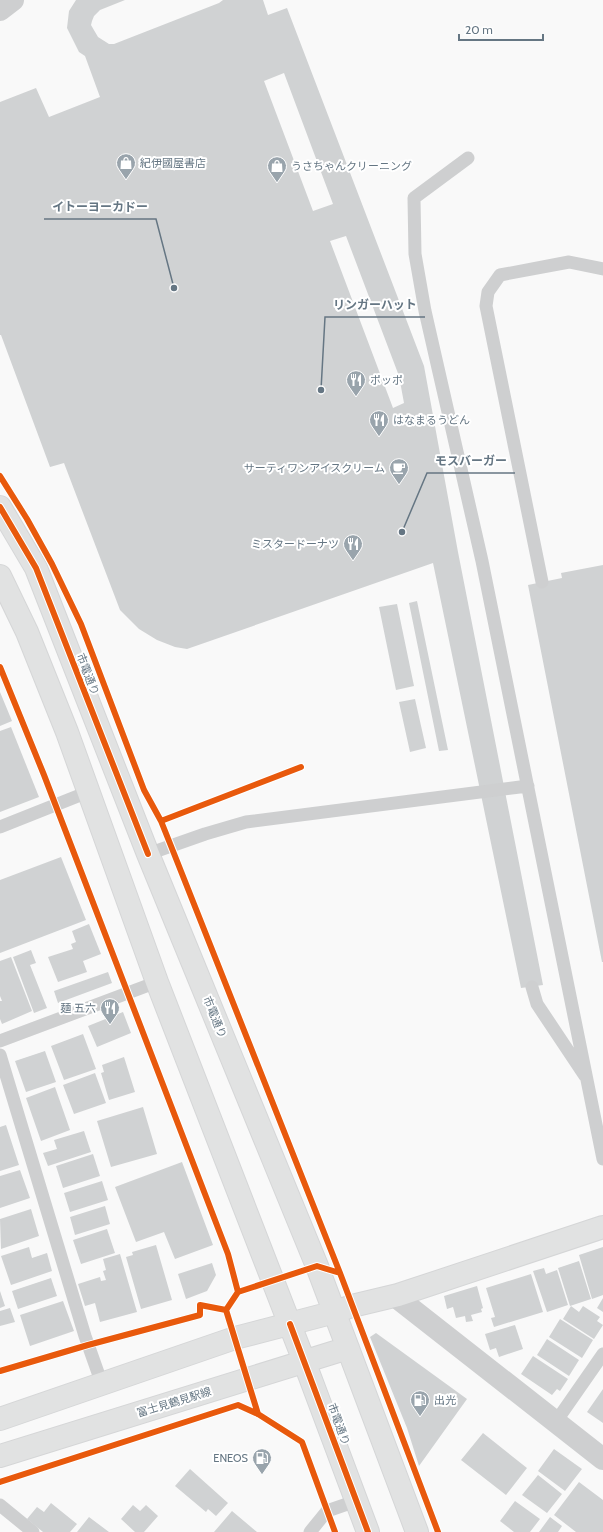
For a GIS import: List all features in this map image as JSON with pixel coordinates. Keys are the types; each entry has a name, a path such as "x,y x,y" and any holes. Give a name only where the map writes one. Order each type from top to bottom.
{"street":[{"path":"0,10 13,0"},
{"name":"市電通り","path":"0,507 36,568 148,854 335,1312 417,1532"},
{"name":"市電通り","path":"0,576 27,632 67,732 157,982 290,1324 368,1532"},
{"path":"0,1419 235,1338 335,1312 352,1306 398,1296 603,1227"},
{"path":"398,1296 400,1300 555,1423 603,1459"},
{"name":"富士見鶴見駅線","path":"0,1456 348,1348"}],"lane":[{"path":"468,158 414,198 415,254 425,311 482,561 603,1159"},
{"path":"542,582 486,306 488,292 500,275 569,262 603,269"},
{"path":"148,854 204,834 246,822 528,786"},
{"path":"0,828 88,792"},
{"path":"0,1041 157,982"},
{"path":"532,987 537,1004 588,1080"},
{"path":"0,1055 85,1336 102,1384"},
{"path":"555,1423 603,1354"},
{"path":"310,1532 327,1511 356,1501"},
{"path":"0,1505 33,1532"}],"building":[{"path":"76,0 125,0 100,10 94,16 91,25 98,37 109,44 114,44 219,3 223,0 263,0 268,15 287,8 424,366 458,552 543,985 521,988 433,563 187,649 175,647 157,640 139,629 120,610 64,463 50,467 0,335 0,102 36,88 49,117 100,97 85,56 79,52 67,28 69,11","holes":["284,73 333,204 313,211 264,81","346,236 399,376 404,403 393,408 330,241"]},
{"path":"603,565 602,962 528,585 562,578 561,573"},
{"path":"417,601 448,750 439,751 409,603"},
{"path":"397,604 414,686 396,690 379,607"},
{"path":"0,692 12,721 0,726"},
{"path":"415,699 426,748 410,752 399,702"},
{"path":"11,727 39,797 0,812 0,731"},
{"path":"61,857 86,920 0,953 0,880"},
{"path":"89,924 101,954 83,961 87,972 58,982 48,957 73,949 71,944 76,942 72,931"},
{"path":"31,950 36,963 30,965 47,1008 34,1013 13,957"},
{"path":"11,957 32,1011 2,1024 0,1019 0,1001 2,1001 0,996 0,961"},
{"path":"108,972 112,983 58,1003 54,991"},
{"path":"123,1012 131,1033 97,1047 88,1026"},
{"path":"83,1034 96,1069 64,1080 51,1046"},
{"path":"45,1051 56,1082 26,1092 15,1061"},
{"path":"124,1057 135,1092 109,1100 101,1073 104,1072 102,1065"},
{"path":"95,1073 106,1103 74,1114 63,1085"},
{"path":"55,1087 70,1130 41,1141 26,1098"},
{"path":"143,1107 157,1154 111,1167 97,1121"},
{"path":"6,1125 19,1165 0,1171 0,1127"},
{"path":"84,1131 91,1152 48,1166 43,1153 57,1149 54,1140"},
{"path":"93,1154 100,1176 63,1188 56,1166"},
{"path":"182,1162 213,1245 175,1259 164,1232 136,1242 115,1187"},
{"path":"20,1170 30,1198 0,1208 0,1176"},
{"path":"102,1181 108,1200 70,1212 64,1193"},
{"path":"105,1206 110,1224 75,1235 70,1217"},
{"path":"31,1209 39,1236 1,1249 0,1219"},
{"path":"107,1229 115,1253 81,1264 73,1240"},
{"path":"156,1245 172,1300 141,1309 126,1257 133,1255 132,1252"},
{"path":"29,1247 32,1258 47,1253 52,1271 11,1285 1,1256"},
{"path":"603,1247 603,1295 592,1299 579,1255"},
{"path":"120,1254 137,1312 100,1322 95,1303 85,1306 78,1284 100,1277 101,1281 106,1280 103,1271 106,1270 103,1259"},
{"path":"579,1261 591,1299 570,1306 558,1268"},
{"path":"212,1263 216,1275 207,1291 186,1299 178,1274"},
{"path":"544,1268 546,1274 557,1270 568,1305 547,1312 533,1271"},
{"path":"531,1274 543,1312 494,1327 491,1318 495,1317 486,1288"},
{"path":"51,1278 57,1296 18,1309 12,1291"},
{"path":"477,1286 483,1308 481,1309 482,1312 471,1315 473,1321 466,1322 465,1316 456,1318 453,1307 447,1309 444,1296"},
{"path":"0,1291 5,1306 0,1308"},
{"path":"603,1298 603,1312 597,1308"},
{"path":"63,1301 74,1331 30,1346 20,1315"},
{"path":"571,1306 579,1312 583,1306 600,1317 597,1321 603,1325 594,1339 563,1319"},
{"path":"10,1308 15,1322 0,1326 0,1311"},
{"path":"560,1319 593,1340 582,1358 549,1337"},
{"path":"515,1325 523,1349 499,1357 496,1348 490,1350 485,1334"},
{"path":"376,1333 467,1399 419,1466 407,1428 370,1337"},
{"path":"547,1339 579,1360 569,1376 537,1355"},
{"path":"533,1356 568,1379 560,1391 557,1389 552,1395 521,1374"},
{"path":"603,1389 603,1423 587,1412"},
{"path":"483,1433 527,1468 506,1495 461,1460"},
{"path":"554,1449 582,1469 565,1491 538,1471"},
{"path":"190,1469 228,1503 216,1516 208,1509 206,1512 175,1486"},
{"path":"538,1475 562,1494 547,1513 522,1495"},
{"path":"579,1482 603,1500 603,1532 576,1532 554,1515"},
{"path":"515,1501 540,1519 530,1532 514,1532 500,1521"},
{"path":"51,1503 77,1524 70,1532 43,1532 27,1519 37,1507 44,1512"},
{"path":"133,1505 140,1511 146,1505 158,1516 144,1532 135,1532 121,1519"},
{"path":"232,1511 257,1532 214,1532"},
{"path":"89,1517 109,1532 77,1532"},
{"path":"550,1517 562,1526 558,1532 539,1532"}],"cycle path":[{"path":"0,476 27,519 52,564 81,624 144,790 161,821 340,1273 438,1532"},
{"path":"0,507 36,568 148,854"},
{"path":"0,667 44,775 228,1254 238,1292"},
{"path":"161,821 301,767"},
{"path":"0,1371 88,1345 200,1315 200,1305 226,1310 238,1292 317,1266 340,1273"},
{"path":"226,1310 258,1414"},
{"path":"290,1324 368,1532"},
{"path":"0,1482 238,1405 258,1414 302,1442 335,1532"}],"place":[{"name":"紀伊國屋書店","path":"126,180"},
{"name":"うさちゃんクリーニング","path":"277,183"},
{"name":"イトーヨーカドー","path":"174,288"},
{"name":"リンガーハット","path":"321,390"},
{"name":"ポッポ","path":"356,397"},
{"name":"はなまるうどん","path":"379,437"},
{"name":"サーティワンアイスクリーム","path":"399,485"},
{"name":"モスバーガー","path":"402,532"},
{"name":"ミスタードーナツ","path":"353,561"},
{"name":"麺 五六","path":"110,1025"},
{"name":"出光","path":"420,1417"},
{"name":"ENEOS","path":"262,1475"}]}
